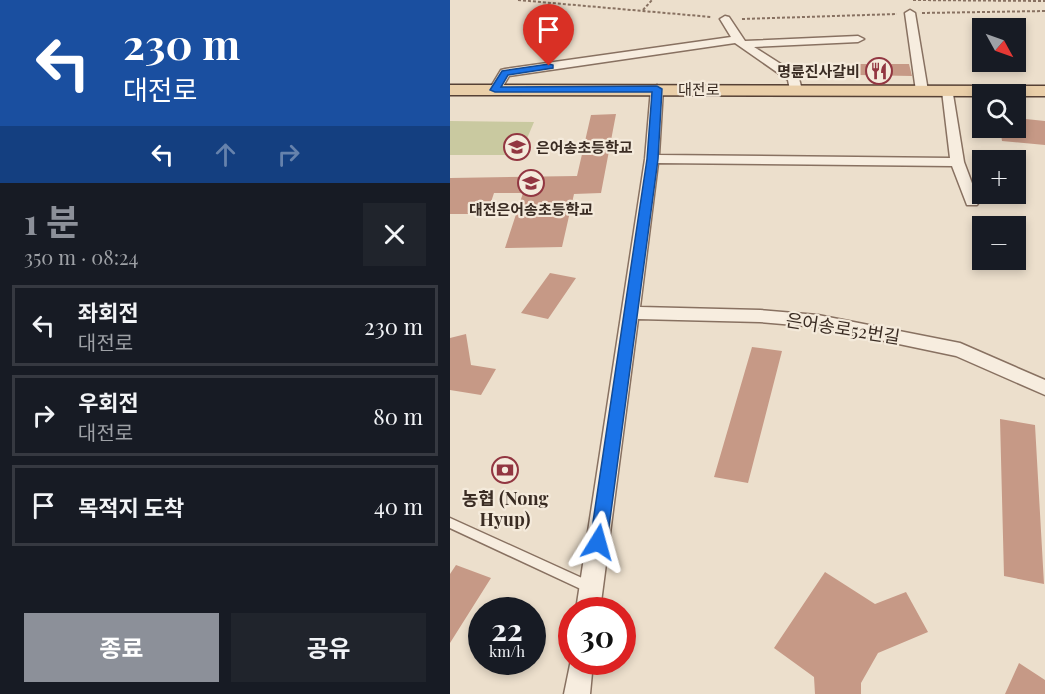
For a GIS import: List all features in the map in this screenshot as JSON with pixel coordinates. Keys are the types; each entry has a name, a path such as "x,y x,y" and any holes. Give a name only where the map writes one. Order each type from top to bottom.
{"main road":[{"name":"대전로","path":"450,90 1045,91"}],"street":[{"path":"910,13 922,91"},
{"path":"725,19 740,41 794,78 796,90"},
{"path":"495,90 505,73 740,41 858,39"},
{"path":"590,597 652,159 657,89"},
{"path":"948,91 957,162 972,202"},
{"path":"652,159 957,162"},
{"name":"은어송로52번길","path":"631,313 759,316 818,321 960,350 1045,388"},
{"path":"577,694 579,675"}],"lane":[{"path":"450,523 592,588"}],"path":[{"path":"518,0 725,19 1045,11"},
{"path":"642,11 652,0"},
{"path":"908,0 1045,1"}],"green space":[{"path":"450,121 534,122 520,155 450,155"}],"building":[{"path":"857,64 909,64 912,76 859,75"},
{"path":"616,114 601,193 574,194 562,247 505,248 523,193 494,193 487,214 450,214 450,178 577,176 591,115"},
{"path":"1026,119 1045,121 1045,145 1002,141 1002,138 1026,138"},
{"path":"550,273 576,278 548,319 521,313"},
{"path":"466,334 471,365 496,369 481,395 450,390 450,338"},
{"path":"752,347 782,351 748,483 714,477"},
{"path":"1000,419 1035,425 1044,584 1004,576"},
{"path":"456,565 491,578 479,597 468,597 468,614 450,643 450,574"},
{"path":"825,572 875,604 906,592 928,632 878,653 861,683 861,694 815,694 814,677 774,648"},
{"path":"1019,663 1045,680 1045,694 1005,694"}],"place":[{"name":"명륜진사갈비","path":"879,71"},
{"name":"은어송초등학교","path":"517,147"},
{"name":"대전은어송초등학교","path":"531,183"},
{"name":"농협 (Nong Hyup)","path":"505,470"}],"route":[{"path":"549,66 505,73 495,90 657,89 652,159 598,542"}]}
